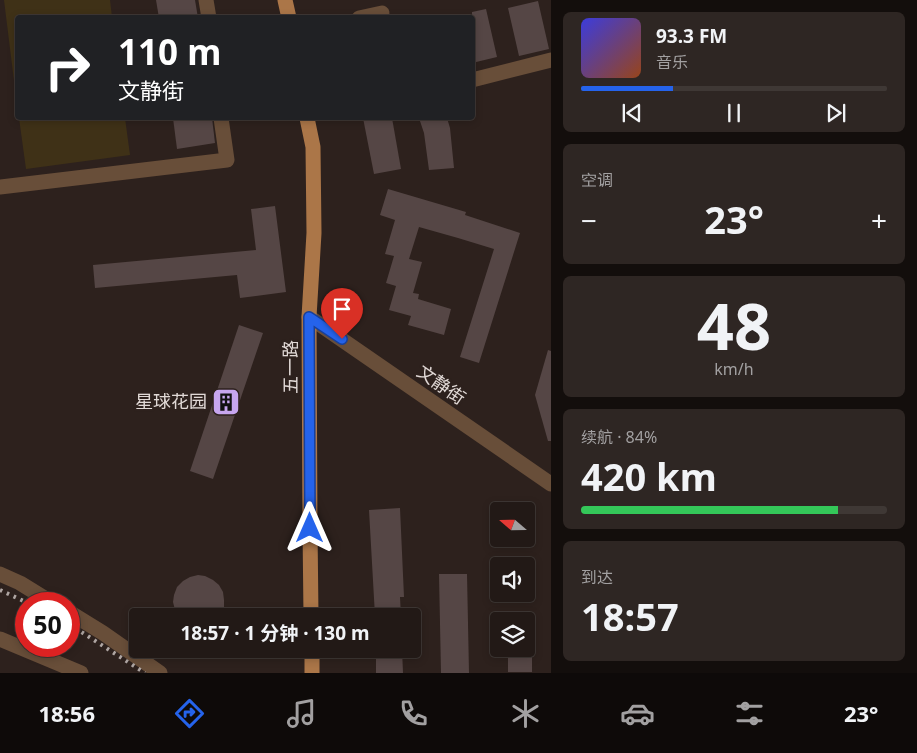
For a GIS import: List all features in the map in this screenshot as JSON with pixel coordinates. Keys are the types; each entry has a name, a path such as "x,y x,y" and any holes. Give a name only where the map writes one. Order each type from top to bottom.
{"main road":[{"path":"285,0 288,15"},
{"name":"五一路","path":"307,120 313,147 314,232 309,317 311,608"},
{"path":"312,658 312,673"}],"street":[{"path":"206,0 208,15"},
{"path":"368,15 382,10"},
{"path":"475,79 551,60"},
{"path":"0,187 227,160 221,120"},
{"name":"文静街","path":"309,317 551,484"},
{"path":"0,574 35,592"},
{"path":"80,619 160,673"},
{"path":"0,639 81,673"}],"shaded area":[{"path":"4,0 110,0 112,15 15,15 15,89"},
{"path":"19,120 125,120 130,155 26,169"}],"building":[{"path":"156,0 195,0 198,15 158,15"},
{"path":"538,1 549,49 519,56 508,8"},
{"path":"486,9 497,57 475,62 475,15 472,15 472,12"},
{"path":"173,120 212,120 215,143 177,149"},
{"path":"363,120 392,120 401,169 374,174"},
{"path":"420,120 448,120 454,168 429,170 424,133"},
{"path":"388,189 466,212 465,215 520,233 479,363 460,357 494,249 419,227 409,259 422,262 413,293 419,294 418,299 451,309 444,335 408,325 411,316 389,310 396,286 386,283 394,256 385,254 395,220 380,215"},
{"path":"275,206 286,292 240,298 237,275 95,288 93,265 256,250 251,209"},
{"name":"星球花园","path":"239,325 263,333 213,479 190,471"},
{"path":"548,350 551,351 551,441 548,441 535,395"},
{"path":"400,508 404,597 400,597 401,608 375,608 369,510"},
{"path":"439,574 467,574 469,673 441,673"},
{"path":"205,576 219,585 223,592 224,608 174,608 173,602 177,587 190,577"},
{"path":"508,657 532,657 532,672 508,672"},
{"path":"376,658 402,658 403,673 376,673"}],"railway":[{"path":"0,590 15,597"},
{"path":"80,631 145,673"}],"place":[{"name":"星球花园","path":"226,402"}],"route":[{"path":"310,528 309,317 342,339"}]}
